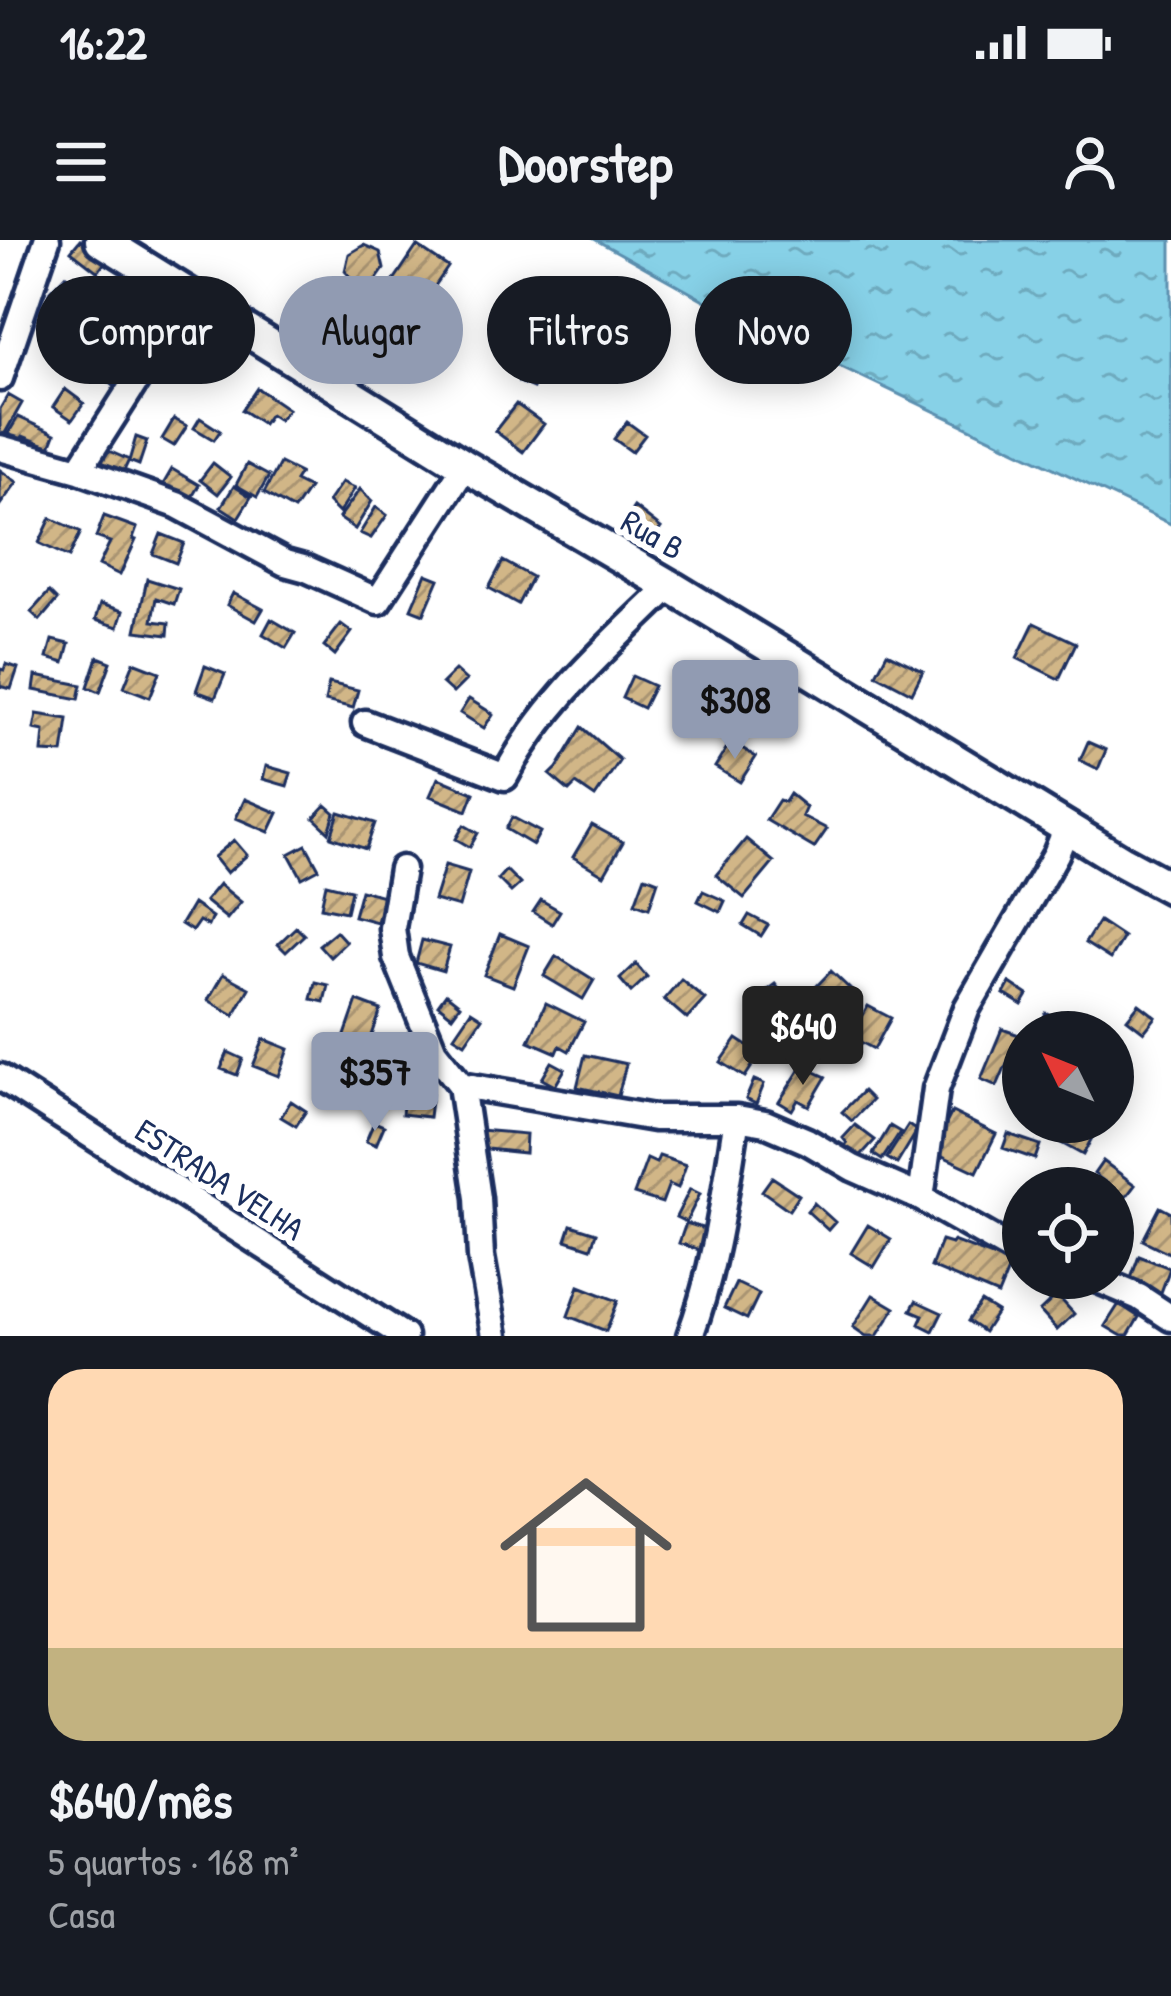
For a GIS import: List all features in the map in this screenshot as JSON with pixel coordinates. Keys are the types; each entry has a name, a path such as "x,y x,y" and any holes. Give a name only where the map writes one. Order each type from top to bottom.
{"main road":[{"name":"Rua B","path":"101,240 161,276"},
{"name":"Rua B","path":"255,334 465,466 1171,888"}],"street":[{"path":"0,378 47,240"},
{"path":"79,470 134,384"},
{"path":"0,448 177,505 285,563 378,601 465,466"},
{"path":"365,723 505,777 522,742 568,687 670,586"},
{"path":"921,1198 936,1089 967,1008 1067,827"},
{"path":"402,869 392,928 396,957 434,1051 461,1085 495,1336"},
{"name":"ESTRADA VELHA","path":"0,1077 404,1336"},
{"path":"461,1085 654,1118 737,1118 765,1123 921,1198 1002,1244"},
{"path":"690,1336 717,1242 737,1118"},
{"path":"1134,1296 1171,1318"}],"water":[{"path":"596,240 1171,240 1171,524 852,372 852,276 695,276 695,295 671,282 671,276 661,276"}],"building":[{"path":"80,240 107,260 98,272 71,251"},
{"path":"364,245 380,252 384,269 379,276 350,276 345,271 349,254"},
{"path":"417,246 448,267 442,276 397,276"},
{"path":"257,388 288,409 279,420 270,414 263,424 242,410"},
{"path":"65,389 84,403 72,420 53,407"},
{"path":"8,395 22,403 0,442 0,409"},
{"path":"516,404 544,424 523,452 495,431"},
{"path":"18,417 55,434 50,447 8,434"},
{"path":"200,418 220,431 214,440 194,428"},
{"path":"174,419 187,426 174,446 162,439"},
{"path":"627,422 645,435 632,452 614,439"},
{"path":"136,437 147,441 139,465 129,461"},
{"path":"102,448 129,460 119,481 92,469"},
{"path":"213,463 231,477 218,494 200,480"},
{"path":"280,463 300,473 295,481 309,488 294,510 264,493"},
{"path":"247,464 269,476 257,497 236,485"},
{"path":"172,469 199,485 188,504 161,488"},
{"path":"0,470 17,482 0,505"},
{"path":"342,482 355,488 339,513 328,502"},
{"path":"234,486 251,497 238,518 221,507"},
{"path":"360,489 372,501 355,529 339,518"},
{"path":"376,507 387,515 371,538 360,533"},
{"path":"634,507 661,528 649,544 622,524"},
{"path":"104,516 137,528 120,575 99,565 110,542 96,537"},
{"path":"51,518 81,532 69,557 39,543"},
{"path":"161,534 184,543 176,563 153,554"},
{"path":"503,561 532,577 518,604 489,588"},
{"path":"426,574 439,579 424,614 411,609"},
{"path":"147,579 179,589 174,604 156,598 152,621 169,623 168,635 136,631"},
{"path":"49,592 57,600 40,620 31,612"},
{"path":"233,593 263,609 256,621 227,605"},
{"path":"100,604 123,611 118,627 95,620"},
{"path":"271,619 295,633 286,648 263,634"},
{"path":"1034,623 1076,643 1059,679 1017,658"},
{"path":"341,624 352,632 335,655 324,646"},
{"path":"52,640 69,644 64,663 47,658"},
{"path":"887,653 923,671 912,693 876,674"},
{"path":"98,657 111,662 100,692 88,687"},
{"path":"134,662 160,672 150,697 124,687"},
{"path":"6,664 18,668 11,689 0,686 0,669"},
{"path":"205,666 225,674 215,698 196,691"},
{"path":"455,670 466,680 453,693 442,683"},
{"path":"36,676 82,685 79,699 34,690"},
{"path":"632,676 654,686 643,708 622,698"},
{"path":"329,683 358,690 353,708 325,701"},
{"path":"469,699 493,714 484,728 460,713"},
{"path":"37,714 68,719 63,753 42,752 44,731 34,729"},
{"path":"582,727 620,760 595,797 576,784 569,791 550,775"},
{"path":"731,741 756,757 740,782 715,767"},
{"path":"1088,742 1106,750 1098,769 1080,760"},
{"path":"266,766 291,773 287,786 263,779"},
{"path":"438,778 474,793 467,811 430,796"},
{"path":"790,794 806,807 802,816 827,829 814,848 766,820 779,800 785,802"},
{"path":"245,799 278,813 269,832 236,818"},
{"path":"326,805 335,813 329,832 314,818"},
{"path":"339,812 375,823 366,849 331,837"},
{"path":"512,817 540,832 533,845 506,829"},
{"path":"464,825 478,833 470,847 456,839"},
{"path":"592,825 623,842 604,875 573,857"},
{"path":"746,839 774,862 744,898 716,875"},
{"path":"234,840 247,855 227,873 214,857"},
{"path":"306,845 319,869 302,878 289,854"},
{"path":"445,865 469,872 459,907 434,900"},
{"path":"506,870 520,884 511,892 498,879"},
{"path":"645,876 658,881 649,908 635,903"},
{"path":"219,884 241,902 227,919 205,901"},
{"path":"326,884 351,890 346,912 321,907"},
{"path":"361,890 384,896 377,922 354,916"},
{"path":"703,891 725,901 720,912 698,901"},
{"path":"541,900 560,911 552,924 533,912"},
{"path":"193,904 212,917 208,926 199,921 192,931 181,924"},
{"path":"749,915 768,925 761,936 743,925"},
{"path":"1099,921 1123,937 1110,959 1085,943"},
{"path":"296,927 304,935 286,952 278,944"},
{"path":"336,931 346,942 330,957 319,945"},
{"path":"500,934 529,946 513,986 484,975"},
{"path":"422,940 450,947 443,971 416,963"},
{"path":"556,956 594,980 583,999 544,976"},
{"path":"636,964 647,977 631,992 620,979"},
{"path":"831,971 852,991 832,1012 811,992"},
{"path":"223,974 249,988 234,1015 208,1000"},
{"path":"681,979 705,999 687,1019 664,999"},
{"path":"315,982 328,985 324,1002 311,999"},
{"path":"1010,983 1028,995 1022,1005 1004,994"},
{"path":"775,984 791,1005 775,1017 759,996"},
{"path":"446,994 460,1005 452,1016 438,1005"},
{"path":"357,1001 381,1010 366,1052 342,1044"},
{"path":"546,1003 584,1022 569,1051 560,1046 557,1053 529,1041"},
{"path":"1139,1004 1156,1017 1144,1032 1134,1024 1133,1011"},
{"path":"868,1006 891,1018 874,1049 851,1037"},
{"path":"471,1011 482,1018 465,1043 454,1036"},
{"path":"1002,1029 1002,1074 997,1086 981,1079"},
{"path":"264,1039 289,1049 279,1076 253,1066"},
{"path":"737,1039 760,1054 745,1077 721,1062"},
{"path":"228,1052 243,1059 237,1075 221,1069"},
{"path":"585,1055 626,1064 618,1096 577,1087"},
{"path":"552,1062 565,1069 555,1086 542,1079"},
{"path":"802,1066 826,1077 809,1106 798,1100 792,1110 779,1102"},
{"path":"754,1080 764,1084 756,1104 746,1099"},
{"path":"405,1089 432,1092 429,1117 402,1114"},
{"path":"863,1091 872,1100 852,1121 842,1112"},
{"path":"291,1101 306,1111 296,1126 281,1117"},
{"path":"952,1112 996,1134 977,1172 932,1151"},
{"path":"374,1122 384,1126 376,1145 366,1141"},
{"path":"855,1125 875,1140 853,1164 839,1152 847,1143 843,1138"},
{"path":"908,1125 917,1131 897,1164 887,1158"},
{"path":"890,1126 900,1132 882,1160 873,1154"},
{"path":"479,1130 526,1134 525,1153 477,1148"},
{"path":"1005,1143 1040,1145 1035,1159 1003,1148"},
{"path":"1061,1143 1089,1143 1083,1155"},
{"path":"659,1156 686,1165 678,1188 669,1184 662,1203 634,1194 647,1159 656,1163"},
{"path":"772,1177 799,1195 789,1210 762,1191"},
{"path":"690,1189 700,1194 686,1222 676,1217"},
{"path":"814,1203 835,1222 828,1230 807,1211"},
{"path":"1160,1207 1171,1213 1171,1254 1143,1240"},
{"path":"686,1223 712,1231 705,1252 679,1243"},
{"path":"571,1225 596,1233 591,1248 566,1240"},
{"path":"868,1225 891,1239 874,1267 851,1253"},
{"path":"941,1241 953,1241 1002,1260 1002,1285 998,1295 931,1267"},
{"path":"1139,1256 1170,1268 1160,1295 1134,1286"},
{"path":"736,1283 759,1294 747,1319 724,1308"},
{"path":"579,1286 618,1301 606,1331 568,1316"},
{"path":"873,1295 895,1308 877,1336 866,1336 853,1327"},
{"path":"1053,1299 1061,1299 1074,1314 1057,1330 1040,1311"},
{"path":"916,1301 942,1313 933,1331 919,1324 923,1315 911,1310"},
{"path":"981,1302 997,1312 984,1332 968,1321"},
{"path":"1119,1304 1139,1317 1128,1336 1105,1326"}]}
